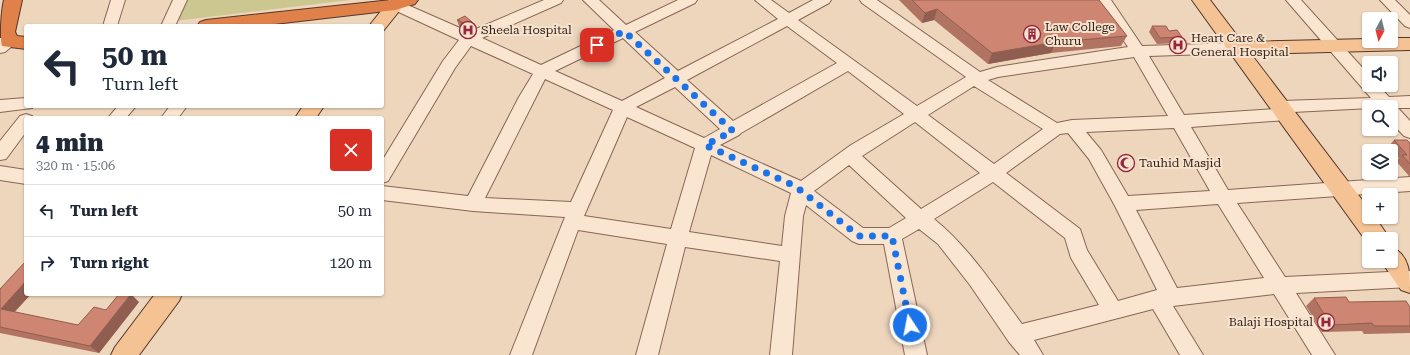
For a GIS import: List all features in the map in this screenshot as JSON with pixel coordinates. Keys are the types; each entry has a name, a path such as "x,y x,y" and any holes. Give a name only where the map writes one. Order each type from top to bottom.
{"highway":[{"path":"9,44 6,32 13,0"},
{"path":"240,24 257,23 400,2"}],"main road":[{"path":"1201,0 1373,232"},
{"path":"380,24 400,2"},
{"path":"1237,48 1410,44"},
{"path":"306,116 312,108"},
{"path":"1398,266 1409,280"},
{"path":"124,355 168,296"}],"street":[{"path":"111,24 118,0"},
{"path":"169,24 180,0"},
{"path":"384,173 449,65 469,38 556,0"},
{"path":"590,0 733,131"},
{"path":"474,204 527,97 542,72 690,0"},
{"path":"762,0 916,114 1073,234 1078,252 1113,311"},
{"path":"521,355 575,216 622,108 824,0"},
{"path":"867,0 976,78 1064,128 1096,155 1123,204 1164,298 1192,355"},
{"path":"1104,0 1138,51 1223,197 1324,355"},
{"path":"1293,0 1382,100"},
{"path":"1387,0 1410,23"},
{"path":"400,2 469,38 795,186 859,236 892,236 1064,128 1178,121 1283,111 1362,108"},
{"path":"781,355 794,216 801,190 850,155 976,78 997,72 1138,51 1237,48"},
{"path":"647,355 678,237 705,145 733,131 848,64"},
{"path":"1398,105 1410,102"},
{"path":"0,106 24,104"},
{"path":"118,116 126,108"},
{"path":"171,116 177,108"},
{"path":"1398,118 1410,132"},
{"path":"0,154 24,123"},
{"path":"850,155 920,219 945,239 977,279 1016,335 1032,355"},
{"path":"0,173 24,177"},
{"path":"1123,204 1410,184"},
{"path":"384,193 575,216 678,237 791,255"},
{"path":"892,236 916,355"},
{"path":"1016,335 1164,298 1281,286 1409,280"}],"shaded area":[{"path":"184,0 351,0 175,21"}],"building":[{"name":"Law College Churu","path":"912,0 1099,0 1127,36 1056,42 992,53 937,9 925,13"},
{"path":"465,16 472,22 467,24 457,20"},
{"path":"1152,26 1166,26 1169,31 1177,30 1182,37 1160,38"},
{"path":"1394,140 1407,140 1410,143 1410,164 1402,155 1407,155"},
{"path":"24,263 24,283 1,309 78,325 94,307 106,310 117,296 129,296 90,346 0,327 0,289"},
{"path":"1346,297 1349,302 1406,301 1410,307 1410,326 1374,326 1372,323 1331,325 1314,298"}],"place":[{"name":"Sheela Hospital","path":"468,30"},
{"name":"Law College Churu","path":"1032,34"},
{"name":"Heart Care & General Hospital","path":"1178,45"},
{"name":"Tauhid Masjid","path":"1126,163"},
{"name":"Balaji Hospital","path":"1326,322"}],"route":[{"path":"597,45 624,31 733,131 705,145 795,186 859,236 892,236 910,325"}]}
